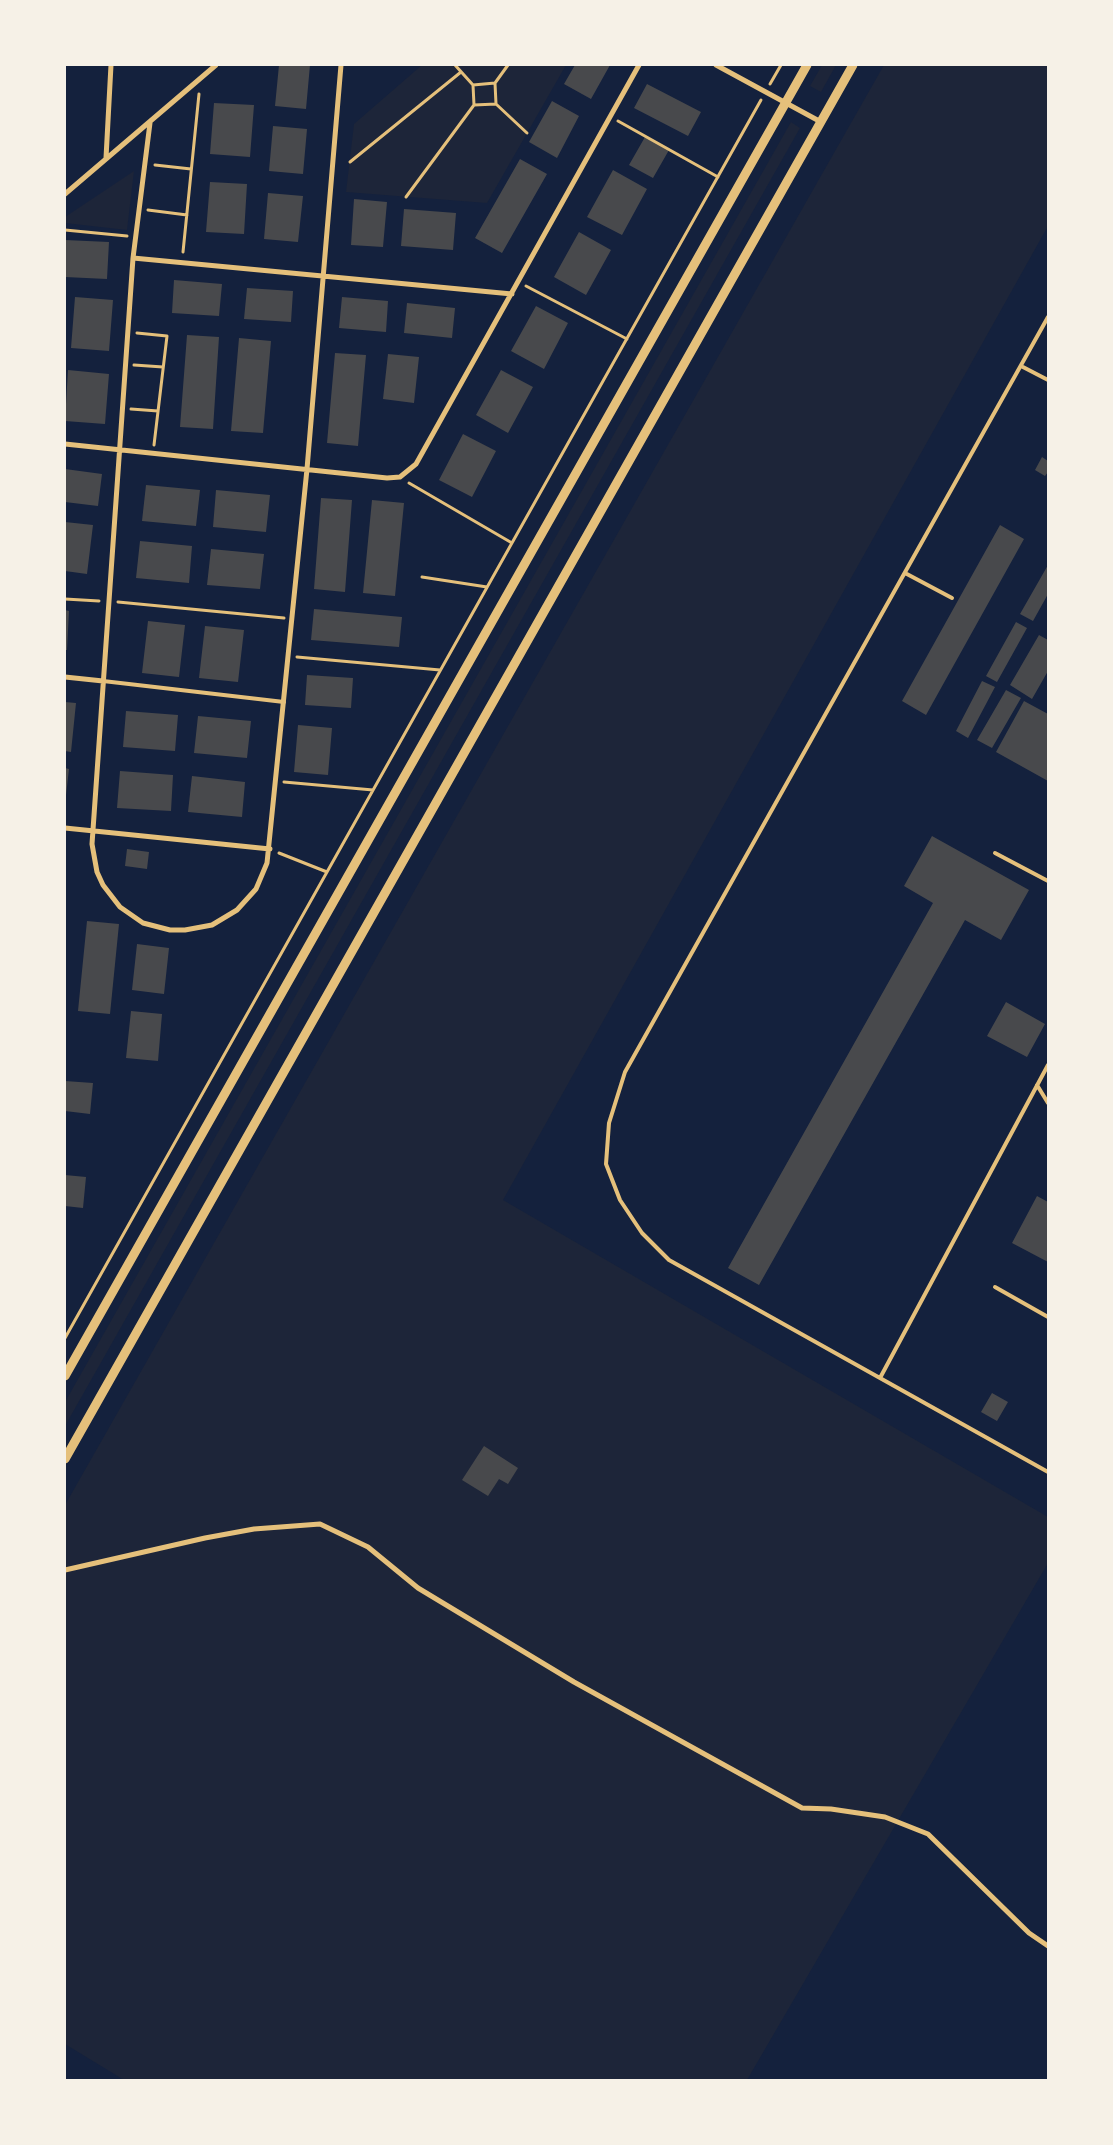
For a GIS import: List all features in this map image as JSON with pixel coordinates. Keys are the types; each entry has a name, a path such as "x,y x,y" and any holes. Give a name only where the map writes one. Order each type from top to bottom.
{"street":[{"path":"106,158 111,65"},
{"path":"65,194 216,65"},
{"path":"150,123 133,258 92,844 95,865 102,885 120,907 137,919 156,927 170,930 199,929 212,925 237,910 256,889 262,877 270,849 307,469 340,65"},
{"path":"65,444 400,478 416,464 639,65"},
{"path":"716,65 821,122"},
{"path":"65,1376 807,65"},
{"path":"65,1459 854,65"},
{"path":"133,258 512,294"},
{"path":"65,677 103,681"},
{"path":"65,828 270,849"},
{"path":"65,1570 244,1531 320,1524 368,1547 418,1588 574,1682 802,1808 831,1809 884,1817 928,1834 1030,1932 1048,1946"}],"lane":[{"path":"1048,317 625,1072 609,1123 606,1164 620,1200 642,1233 669,1260 1048,1472"},
{"path":"1021,366 1048,380"},
{"path":"905,573 952,598"},
{"path":"103,681 284,702"},
{"path":"995,853 1048,881"},
{"path":"880,1378 1048,1065"},
{"path":"1038,1085 1048,1103"},
{"path":"995,1288 1048,1317"}],"path":[{"path":"406,197 474,106 473,85 455,65"},
{"path":"508,65 495,84 496,104 527,133"},
{"path":"65,1338 781,65"},
{"path":"350,162 461,72"},
{"path":"182,263 200,78"},
{"path":"473,85 495,84"},
{"path":"474,106 496,104"},
{"path":"610,116 718,177"},
{"path":"145,164 191,170"},
{"path":"138,209 187,215"},
{"path":"65,230 135,237"},
{"path":"518,282 627,339"},
{"path":"128,332 167,336 153,453"},
{"path":"126,364 163,367"},
{"path":"123,409 158,411"},
{"path":"400,478 512,543"},
{"path":"422,577 487,587"},
{"path":"65,599 292,618"},
{"path":"289,656 440,670"},
{"path":"276,781 373,790"},
{"path":"270,849 327,872"}],"shaded area":[{"path":"422,65 566,65 487,203 346,192 354,124"},
{"path":"822,65 836,65 821,92 810,86"},
{"path":"884,65 1048,65 1048,226 503,1200 1048,1517 1048,1563 747,2080 124,2080 65,2044 65,1505"},
{"path":"791,122 800,128 65,1426 65,1402"},
{"path":"134,171 127,230 65,223 65,217"}],"building":[{"path":"279,65 310,65 306,109 275,106"},
{"path":"575,65 610,65 591,99 564,84"},
{"path":"647,84 701,112 688,136 634,108"},
{"path":"552,101 579,116 557,158 529,142"},
{"path":"214,103 254,105 250,157 210,154"},
{"path":"273,126 307,129 303,174 269,171"},
{"path":"645,137 669,150 653,178 629,165"},
{"path":"520,159 547,174 502,253 475,238"},
{"path":"613,170 647,189 622,235 587,217"},
{"path":"210,182 247,184 244,234 206,232"},
{"path":"268,193 303,196 298,242 264,239"},
{"path":"354,199 387,202 383,247 351,245"},
{"path":"404,209 456,213 453,250 401,246"},
{"path":"579,232 611,250 586,295 554,277"},
{"path":"65,240 109,242 107,279 65,277"},
{"path":"174,280 222,284 219,316 172,313"},
{"path":"247,288 293,291 291,322 244,319"},
{"path":"75,297 113,300 109,351 71,348"},
{"path":"342,297 388,301 386,332 339,328"},
{"path":"407,303 455,308 452,338 404,333"},
{"path":"536,306 568,323 544,369 511,351"},
{"path":"187,335 219,337 213,429 180,427"},
{"path":"239,338 271,341 263,433 231,431"},
{"path":"335,353 366,355 358,446 327,443"},
{"path":"388,354 419,357 414,403 383,399"},
{"path":"68,370 109,374 105,424 65,421"},
{"path":"501,370 533,387 508,433 476,415"},
{"path":"463,434 496,451 472,497 439,480"},
{"path":"1042,457 1048,461 1048,472 1045,476 1035,470"},
{"path":"65,469 102,474 98,506 65,502"},
{"path":"146,485 200,490 196,526 142,521"},
{"path":"216,490 270,495 266,532 213,527"},
{"path":"321,498 352,500 345,592 314,589"},
{"path":"372,500 404,503 395,596 363,593"},
{"path":"65,522 93,525 87,574 65,571"},
{"path":"1000,525 1024,539 926,715 902,701"},
{"path":"140,541 192,546 189,583 136,578"},
{"path":"211,549 264,554 260,589 207,585"},
{"path":"1048,565 1048,594 1033,621 1020,614"},
{"path":"314,609 402,617 399,647 311,640"},
{"path":"65,610 69,611 67,650 65,650"},
{"path":"148,621 185,625 179,677 142,673"},
{"path":"1016,622 1027,628 997,682 986,676"},
{"path":"205,626 244,630 238,682 199,678"},
{"path":"1039,635 1048,640 1048,671 1032,699 1010,685"},
{"path":"307,675 353,678 351,708 305,705"},
{"path":"982,681 995,687 968,738 956,731"},
{"path":"1006,690 1021,698 992,748 977,740"},
{"path":"1024,701 1048,714 1048,781 996,752"},
{"path":"65,702 76,703 71,752 65,751"},
{"path":"126,711 178,715 175,751 123,747"},
{"path":"198,716 251,721 247,758 194,753"},
{"path":"298,725 332,728 328,775 294,772"},
{"path":"65,768 69,769 66,795 65,795"},
{"path":"120,771 173,775 171,811 117,808"},
{"path":"192,776 245,782 242,817 188,812"},
{"path":"932,836 1029,890 1001,940 965,920 759,1285 728,1268 933,903 904,886"},
{"path":"127,849 149,852 147,869 125,866"},
{"path":"87,921 119,924 110,1014 78,1011"},
{"path":"137,944 169,948 164,994 132,990"},
{"path":"1006,1002 1045,1024 1027,1057 987,1036"},
{"path":"131,1011 162,1014 158,1061 126,1058"},
{"path":"65,1081 93,1083 90,1114 65,1111"},
{"path":"65,1175 86,1177 83,1208 65,1206"},
{"path":"1037,1196 1048,1202 1048,1262 1012,1243"},
{"path":"992,1393 1008,1402 997,1421 981,1412"},
{"path":"484,1446 518,1468 508,1484 499,1479 488,1496 462,1480"}]}
